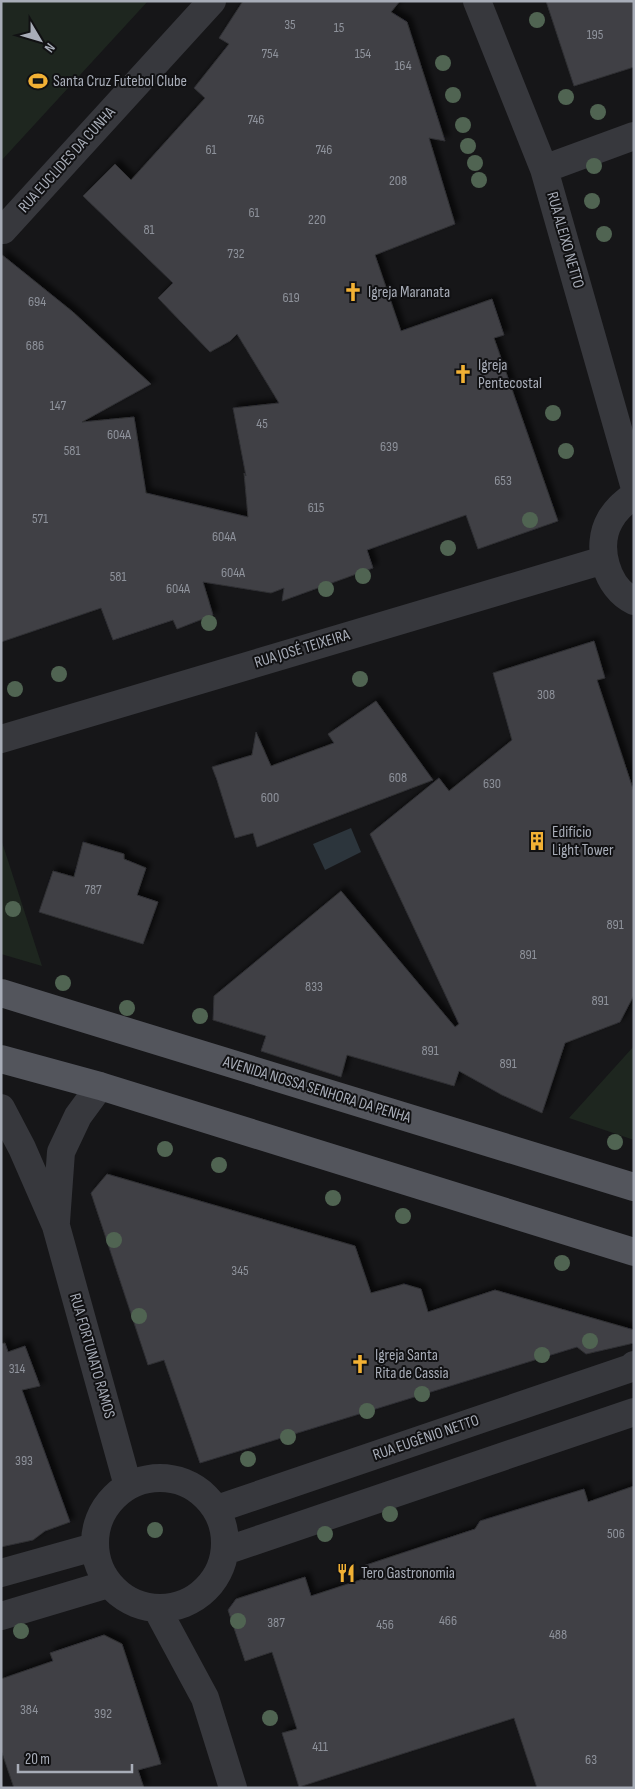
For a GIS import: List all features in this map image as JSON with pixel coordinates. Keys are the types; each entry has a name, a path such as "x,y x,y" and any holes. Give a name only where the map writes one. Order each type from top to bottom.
{"main road":[{"name":"AVENIDA NOSSA SENHORA DA PENHA","path":"1,993 634,1187"},
{"path":"1,1059 100,1086 634,1252"}],"street":[{"name":"RUA EUCLIDES DA CUNHA","path":"3,230 212,1"},
{"name":"RUA ALEIXO NETTO","path":"477,1 544,169 634,485"},
{"path":"544,169 634,136"},
{"path":"634,495 620,505 609,522 603,540 604,560 612,581 628,598 634,601"},
{"name":"RUA JOSÉ TEIXEIRA","path":"1,739 604,560"},
{"name":"RUA FORTUNATO RAMOS","path":"56,1226 61,1152 78,1116 100,1086"},
{"name":"RUA FORTUNATO RAMOS","path":"1,1108 22,1148 56,1226 128,1486"},
{"name":"RUA EUGÊNIO NETTO","path":"217,1509 622,1371 634,1365"},
{"path":"226,1552 634,1412"},
{"path":"152,1478 177,1480 200,1490 217,1509 225,1529 226,1552 214,1582 189,1602 157,1609 138,1606 122,1597 108,1584 98,1566 94,1547 96,1528 103,1512 114,1497 128,1486 152,1478"},
{"path":"1,1573 94,1547"},
{"path":"1,1616 108,1584"},
{"path":"157,1609 205,1698 233,1788"}],"shaded area":[{"name":"Santa Cruz Futebol Clube","path":"1,1 148,1 1,161"},
{"path":"351,828 361,852 325,870 313,844"},
{"path":"1,839 42,966 1,954"},
{"path":"634,1046 634,1140 569,1118"}],"building":[{"path":"243,1 400,1 391,12 407,22 445,141 429,138 455,224 375,255 401,331 492,299 504,335 494,338 558,521 478,549 466,515 367,550 373,568 282,601 284,588 271,593 203,582 213,615 177,629 173,620 113,640 101,608 1,642 1,254 73,312 151,384 82,422 134,417 146,493 248,517 244,473 246,476 233,408 279,403 237,334 230,341 210,352 158,298 173,283 83,196 115,164 131,180 205,98 194,88 229,44 219,38"},
{"path":"546,1 634,1 634,67 574,86"},
{"path":"594,641 605,678 597,680 634,792 634,995 620,1022 565,1043 542,1113 502,1095 459,1071 454,1086 347,1055 341,1077 261,1051 266,1036 213,1020 214,996 341,891 455,1027 459,1024 370,834 439,778 449,791 512,740 493,673"},
{"path":"376,701 433,780 257,847 253,833 235,838 212,767 252,755 256,732 271,766 334,743 328,734"},
{"path":"83,842 124,854 124,859 146,868 137,895 158,902 143,944 39,912 53,871 74,877"},
{"path":"107,1174 355,1246 371,1293 404,1284 421,1289 428,1312 495,1290 634,1330 634,1343 586,1354 577,1347 200,1463 164,1360 148,1365 91,1193"},
{"path":"5,1343 8,1352 25,1346 40,1386 22,1390 70,1522 45,1531 33,1540 1,1547 1,1344"},
{"path":"634,1486 634,1788 537,1788 514,1718 299,1787 282,1733 297,1729 272,1652 245,1661 228,1610 236,1599 305,1577 311,1596 366,1578 363,1566 475,1529 480,1521 584,1489 588,1502"},
{"path":"104,1635 122,1644 161,1764 138,1770 144,1788 14,1788 1,1750 1,1679 53,1661 50,1653"}],"place":[{"name":"Santa Cruz Futebol Clube","path":"38,81"},
{"name":"Igreja Maranata","path":"353,292"},
{"name":"Igreja Pentecostal","path":"463,374"},
{"name":"Edifício Light Tower","path":"537,841"},
{"name":"Igreja Santa Rita de Cassia","path":"360,1364"},
{"name":"Tero Gastronomia","path":"346,1573"}]}
